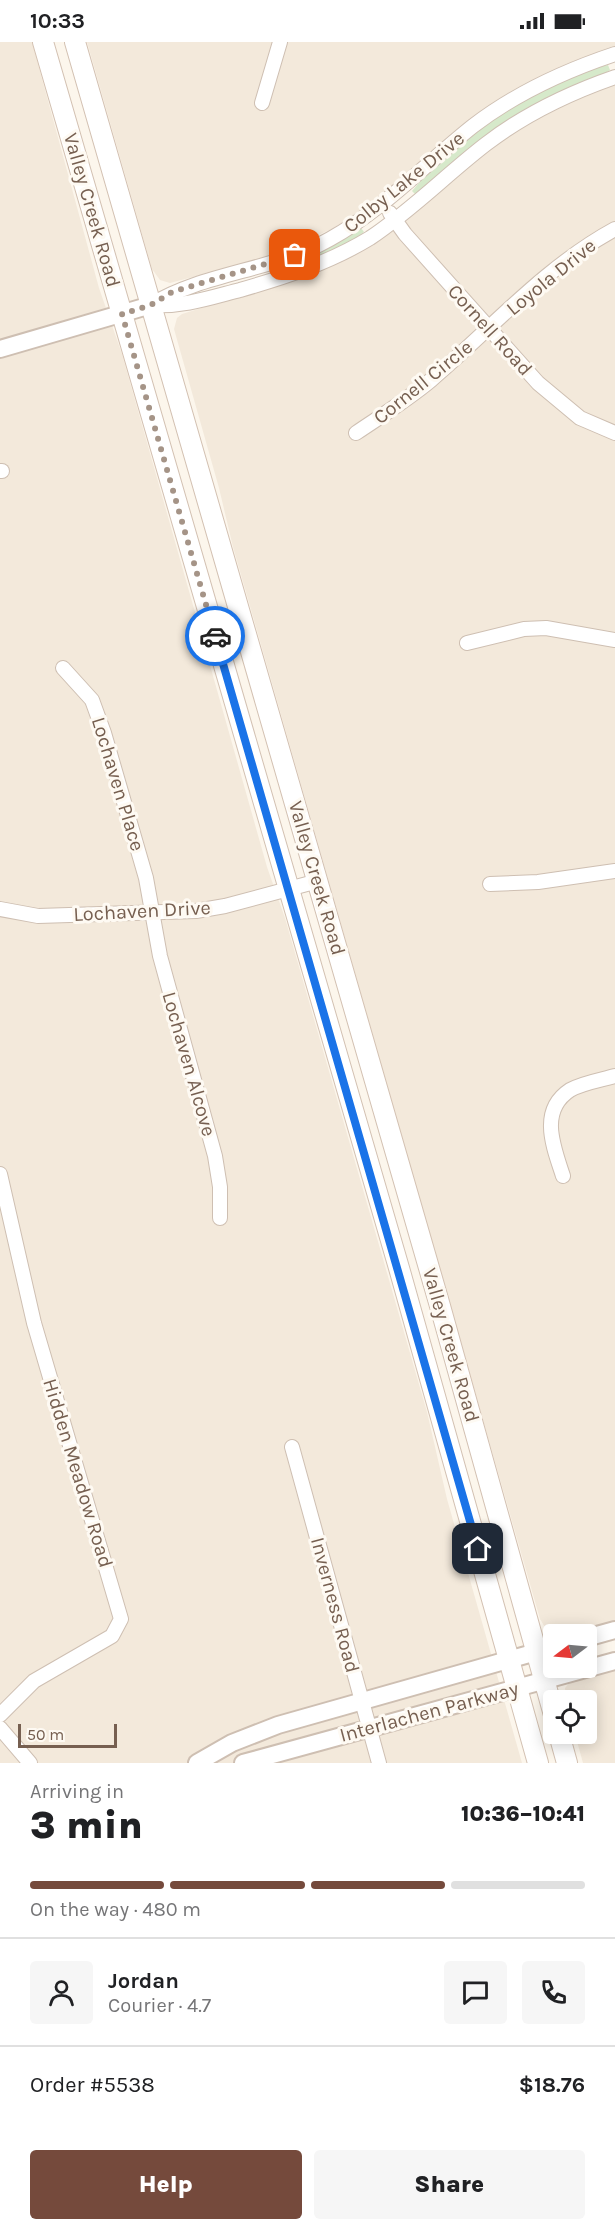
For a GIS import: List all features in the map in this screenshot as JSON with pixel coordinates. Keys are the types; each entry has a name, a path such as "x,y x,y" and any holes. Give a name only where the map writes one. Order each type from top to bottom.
{"main road":[{"name":"Valley Creek Road","path":"44,42 289,889 538,1763"},
{"name":"Valley Creek Road","path":"75,42 438,1296 543,1642"},
{"name":"Valley Creek Road","path":"544,1680 547,1690"},
{"path":"562,1744 567,1763"}],"street":[{"path":"262,103 280,42"},
{"name":"Colby Lake Drive","path":"0,349 151,305 172,292 252,270 311,249 355,224 384,204 465,133 499,108 560,74 615,54"},
{"name":"Colby Lake Drive","path":"151,305 177,307 300,272 347,251 395,220 485,145 513,125 561,98 615,77"},
{"name":"Cornell Road","path":"384,204 395,220 488,328 559,403 580,418 615,433"},
{"name":"Loyola Drive","path":"488,328 580,250 615,229"},
{"name":"Cornell Circle","path":"356,434 411,396 488,328"},
{"path":"467,643 498,634 546,628 615,640"},
{"name":"Lochaven Place","path":"63,668 92,700 153,911"},
{"path":"490,884 538,882 615,871"},
{"name":"Lochaven Drive","path":"0,909 38,916 196,910 225,906 318,881"},
{"name":"Lochaven Alcove","path":"153,911 162,966 215,1156 220,1187 220,1218"},
{"path":"563,1176 550,1137 553,1111 561,1097 572,1089 615,1076"},
{"name":"Hidden Meadow Road","path":"0,1174 34,1323 121,1619 112,1636 34,1682 0,1715"},
{"name":"Inverness Road","path":"292,1447 379,1763"},
{"path":"597,1635 615,1630"},
{"name":"Interlachen Parkway","path":"197,1763 232,1743 278,1725 362,1699 543,1650"},
{"name":"Interlachen Parkway","path":"243,1763 615,1661"},
{"path":"0,1728 30,1763"}],"shaded area":[{"path":"0,42 32,42 99,288 122,354 267,867 285,918 427,1412 447,1499 522,1763 0,1763"},
{"path":"87,42 615,42 615,49 403,181 334,228 266,258 170,283 160,280 152,269"},
{"path":"615,82 615,1626 543,1624 540,1619 233,547 219,488 174,329 177,318 182,314 302,277 542,113"},
{"path":"615,1668 615,1763 583,1763 578,1744 597,1744 597,1690 565,1690 571,1681 581,1678 597,1678 597,1673"}],"green space":[{"path":"608,65 610,70 415,194 412,191 452,150 475,131 527,96 581,72"},
{"path":"361,228 364,232 347,245 278,273 277,269"}],"way so far":[{"path":"215,636 122,314 151,305 172,292 252,270 295,255"}],"route":[{"path":"215,636 478,1549"}]}
